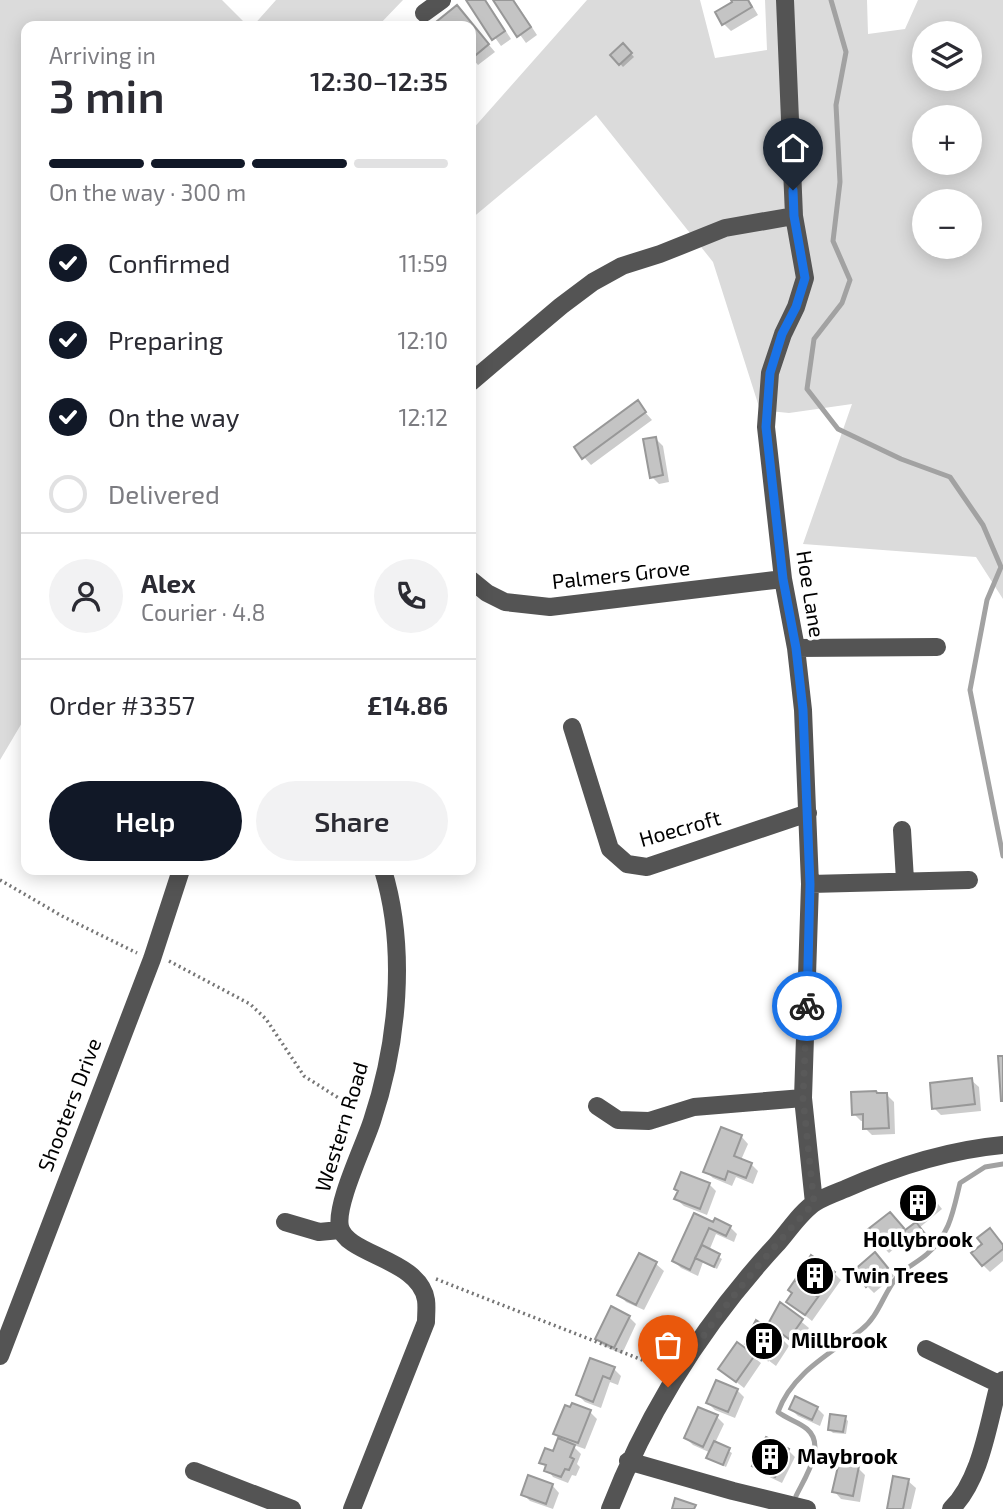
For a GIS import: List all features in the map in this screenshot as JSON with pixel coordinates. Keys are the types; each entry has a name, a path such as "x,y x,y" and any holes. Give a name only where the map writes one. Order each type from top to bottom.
{"street":[{"path":"424,13 442,0"},
{"name":"Hoe Lane","path":"785,0 794,216 805,278 796,307 782,334 770,373 766,427 783,579 796,648 803,710 810,884 803,1098 814,1203"},
{"path":"476,378 570,299 622,266 725,228 794,216"},
{"name":"Palmers Grove","path":"476,584 505,603 550,607 783,579"},
{"path":"796,648 937,647"},
{"name":"Hoecroft","path":"572,727 610,849 627,864 647,867 808,813"},
{"path":"902,830 905,880"},
{"name":"Shooters Drive","path":"0,1356 153,956 179,875"},
{"name":"Western Road","path":"340,1230 339,1212 373,1119 391,1041 396,944 390,894 384,875"},
{"path":"810,884 969,880"},
{"path":"597,1106 618,1119 649,1121 694,1107 803,1098"},
{"path":"610,1509 628,1461 677,1373 704,1333 758,1265 814,1203 865,1180 916,1162 1003,1145"},
{"path":"285,1222 319,1232 340,1230 351,1243 392,1262 416,1280 426,1298 426,1322 352,1509"},
{"path":"926,1349 1001,1382 974,1474 963,1497 951,1509"},
{"path":"628,1461 807,1509"},
{"path":"194,1471 292,1509"}],"path":[{"path":"0,880 122,948 185,968 250,1004 266,1019 304,1076 373,1119"},
{"path":"421,1290 434,1278 677,1373"}],"shaded area":[{"path":"0,0 222,0 243,21 21,21 21,724 0,760"},
{"path":"276,0 403,0 383,21 257,21"},
{"path":"587,0 700,0 715,58 767,50 765,0 867,0 868,34 905,29 918,0 1003,0 1003,599 976,557 803,544 852,404 789,413 760,410 713,262 596,115 476,215 476,125"}],"building":[{"path":"466,0 485,0 505,31 492,40"},
{"path":"493,0 513,0 531,27 517,37"},
{"path":"731,0 748,0 752,7 722,25 715,12 732,2"},
{"path":"457,5 470,21 437,21"},
{"path":"476,28 489,44 476,55"},
{"path":"623,43 632,53 619,65 610,55"},
{"path":"638,400 646,412 582,459 574,447"},
{"path":"656,437 663,475 650,478 643,439"},
{"path":"998,1056 1003,1056 1003,1101 1001,1101"},
{"path":"972,1078 975,1104 932,1109 930,1083"},
{"path":"851,1092 887,1093 889,1128 863,1129 863,1114 852,1115"},
{"path":"721,1127 742,1135 734,1156 752,1163 746,1178 728,1171 725,1180 703,1172"},
{"path":"681,1172 710,1183 700,1209 674,1199 678,1191 674,1189"},
{"name":"Hollybrook","path":"924,1186 936,1201 913,1220 901,1205"},
{"path":"890,1212 904,1228 880,1247 867,1230"},
{"path":"694,1213 713,1222 715,1218 731,1226 726,1236 709,1228 690,1270 672,1261"},
{"path":"916,1222 926,1235 914,1244 904,1231"},
{"path":"990,1228 1003,1245 1003,1249 982,1266 971,1253 982,1244 977,1238"},
{"path":"702,1245 720,1254 714,1267 695,1258"},
{"path":"875,1252 888,1268 866,1287 853,1271"},
{"path":"639,1253 657,1262 636,1305 617,1295"},
{"name":"Twin Trees","path":"811,1255 835,1272 818,1297 795,1280"},
{"path":"795,1280 818,1297 805,1315 786,1302 792,1293 788,1290"},
{"path":"780,1302 803,1319 789,1339 768,1324"},
{"path":"611,1306 630,1316 614,1348 595,1339"},
{"name":"Millbrook","path":"756,1320 783,1338 768,1360 745,1344"},
{"path":"737,1342 755,1355 736,1382 718,1369"},
{"path":"590,1358 615,1367 610,1379 603,1376 593,1402 576,1395"},
{"path":"716,1380 738,1389 728,1412 706,1403"},
{"path":"795,1396 818,1407 812,1420 789,1409"},
{"path":"572,1403 591,1410 578,1443 553,1434 565,1405 570,1407"},
{"path":"698,1407 718,1415 703,1447 684,1438"},
{"path":"830,1414 846,1416 843,1432 828,1430"},
{"name":"Maybrook","path":"766,1437 789,1449 775,1477 752,1466"},
{"path":"558,1438 575,1445 570,1457 574,1459 569,1470 565,1469 561,1477 544,1471 546,1465 539,1463 545,1448 553,1451"},
{"path":"714,1441 730,1448 723,1465 706,1458"},
{"path":"839,1462 859,1466 853,1496 832,1492"},
{"path":"528,1475 553,1484 546,1504 521,1495"},
{"path":"893,1476 909,1479 903,1509 887,1509"},
{"path":"675,1498 696,1505 694,1509 672,1509"}],"waterway":[{"path":"831,0 846,52 836,105 840,182 833,241 850,280 842,303 814,339 807,389 838,429 901,459 950,477 983,525 1001,567 987,600 970,690 1003,856"},
{"path":"796,1496 812,1462 815,1444 807,1429 778,1412 784,1398 813,1365 867,1324 897,1277 941,1239 950,1222 960,1183 985,1167 1003,1164"}],"way so far":[{"path":"668,1387 704,1333 758,1265 814,1203 803,1098 807,1006"}],"place":[{"name":"Hollybrook","path":"918,1203"},
{"name":"Twin Trees","path":"815,1276"},
{"name":"Millbrook","path":"764,1341"},
{"name":"Maybrook","path":"770,1457"}],"route":[{"path":"793,190 794,216 805,278 796,307 782,334 770,373 766,427 783,579 796,648 803,710 810,884 807,1006"}]}
